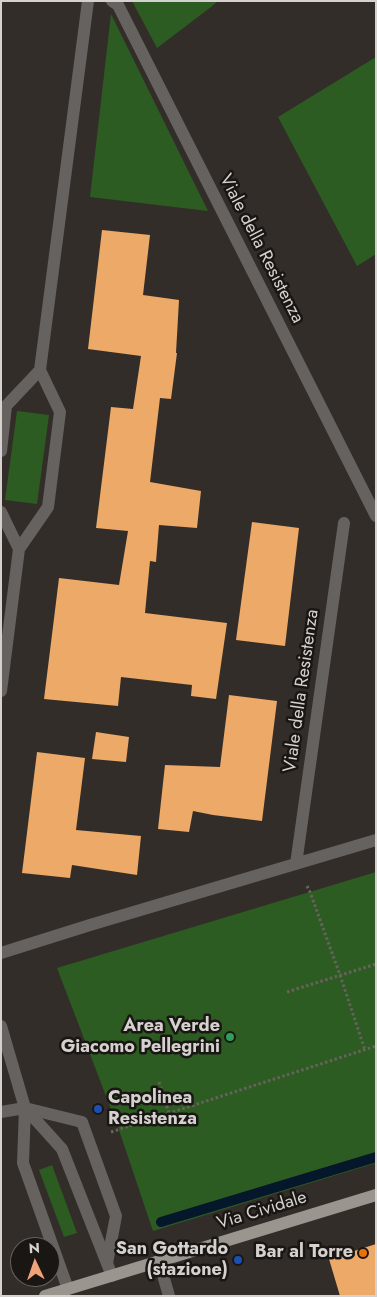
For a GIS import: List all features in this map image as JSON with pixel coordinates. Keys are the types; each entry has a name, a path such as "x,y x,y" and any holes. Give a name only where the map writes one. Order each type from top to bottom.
{"main road":[{"name":"Via Cividale","path":"46,1296 376,1195"}],"street":[{"path":"1,691 19,550 48,507 60,412 40,370 88,1"},
{"name":"Viale della Resistenza","path":"112,1 118,5 376,516"},
{"path":"1,451 6,406 40,370"},
{"path":"1,512 19,550"},
{"name":"Viale della Resistenza","path":"296,864 344,523"},
{"path":"1,954 376,840"},
{"path":"1,1026 25,1108 23,1163 68,1289"},
{"path":"25,1108 62,1149 112,1276"},
{"path":"1,1112 25,1108 82,1122 116,1216 107,1263"},
{"path":"159,1261 170,1296"}],"path":[{"path":"296,864 310,892 365,1050"},
{"path":"287,992 376,964"},
{"path":"89,1140 376,1046"},
{"path":"159,1082 169,1113"}],"green space":[{"path":"132,1 218,1 157,48"},
{"path":"111,14 208,211 90,197"},
{"path":"376,57 376,254 357,266 278,117"},
{"path":"17,411 49,415 37,504 5,500"},
{"name":"Area Verde Giacomo Pellegrini","path":"376,872 376,1163 153,1231 119,1130 57,968"},
{"path":"52,1165 77,1233 64,1237 39,1170"}],"building":[{"path":"102,230 150,235 143,295 179,300 177,353 171,399 160,398 150,482 201,491 197,528 159,525 156,562 150,561 145,613 227,623 216,699 191,696 192,685 121,677 118,706 44,699 59,578 119,585 128,531 96,528 111,407 133,409 141,356 88,349"},
{"path":"252,522 299,528 285,646 236,640"},
{"path":"229,695 277,701 262,821 193,811 189,832 158,829 165,765 220,767"},
{"path":"96,732 129,737 126,762 92,759"},
{"path":"37,752 85,758 76,830 141,836 137,875 72,865 70,878 22,873"},
{"path":"376,1244 376,1296 340,1296 329,1259"}],"waterway":[{"path":"161,1222 376,1157"}],"place":[{"name":"Area Verde Giacomo Pellegrini","path":"230,1037"},
{"name":"Capolinea Resistenza","path":"98,1109"},
{"name":"Bar al Torre","path":"363,1253"},
{"name":"San Gottardo (stazione)","path":"238,1260"}]}
